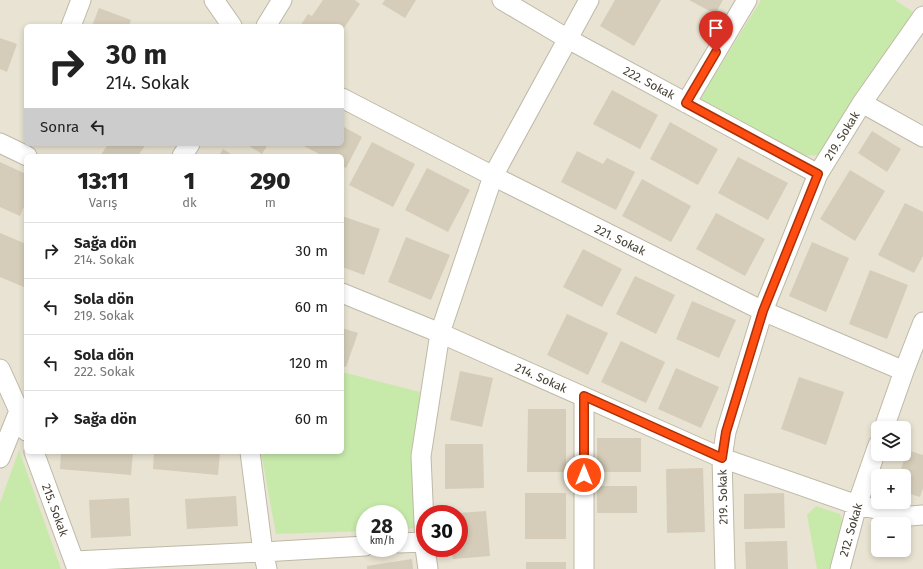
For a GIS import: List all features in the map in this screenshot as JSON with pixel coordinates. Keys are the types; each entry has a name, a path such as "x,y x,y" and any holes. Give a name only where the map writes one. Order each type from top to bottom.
{"street":[{"path":"72,24 81,0"},
{"path":"214,0 231,24"},
{"path":"267,24 282,0"},
{"name":"222. Sokak","path":"502,0 568,39 818,174"},
{"path":"423,505 421,456 440,333 493,176 589,0"},
{"path":"686,103 746,0"},
{"name":"219. Sokak","path":"725,569 722,458 726,432 763,311 818,174 862,103 923,16"},
{"name":"221. Sokak","path":"344,99 493,176 763,311 904,371"},
{"path":"862,103 923,137"},
{"path":"0,143 25,150"},
{"name":"214. Sokak","path":"344,294 440,333 722,458 858,505 910,516 923,515"},
{"path":"886,421 923,322"},
{"path":"0,369 22,405 24,418"},
{"path":"584,396 584,569"},
{"path":"0,434 22,405"},
{"path":"0,458 22,405"},
{"name":"215. Sokak","path":"35,454 75,565"},
{"path":"250,454 265,561"},
{"name":"212. Sokak","path":"840,569 858,505 873,461"},
{"path":"75,565 265,561 356,547"},
{"path":"426,557 428,569"}],"shaded area":[{"path":"0,0 923,0 923,569 0,569"}],"green space":[{"path":"761,0 895,0 913,12 819,155 800,156 699,100"},
{"path":"344,373 420,392 413,465 416,528 408,528 408,505 356,505 356,531 276,534 261,454 344,454"},
{"path":"19,450 61,569 0,569 0,503"},
{"path":"816,506 840,514 842,521 830,569 817,569 807,515"}],"building":[{"path":"323,0 355,0 360,4 344,28 344,24 301,24 308,14 312,16"},
{"path":"385,0 416,0 405,18 382,4"},
{"path":"615,0 661,0 634,46 600,26"},
{"path":"689,0 723,0 715,14"},
{"path":"99,8 131,20 130,24 93,24"},
{"path":"0,38 17,44 7,72 0,69"},
{"path":"612,90 658,115 640,149 593,124"},
{"path":"670,122 718,149 698,185 650,159"},
{"path":"344,127 362,137 346,168 344,167 344,154 319,154 304,146 344,146"},
{"path":"872,131 901,149 887,172 858,153"},
{"path":"372,142 415,164 393,207 349,185"},
{"path":"107,146 145,146 139,154 102,154"},
{"path":"249,146 267,146 262,154"},
{"path":"223,149 231,154 220,154"},
{"path":"577,151 603,164 607,158 635,172 616,210 561,182"},
{"path":"738,157 788,183 768,220 718,193"},
{"path":"0,162 24,173 24,207 20,216 0,207"},
{"path":"427,168 470,190 448,232 405,210"},
{"path":"850,170 885,191 855,241 820,219"},
{"path":"642,179 691,206 671,242 622,216"},
{"path":"905,203 923,212 923,256 914,273 878,255"},
{"path":"716,213 765,239 745,276 696,249"},
{"path":"344,217 380,229 364,275 344,268"},
{"path":"0,233 24,243 24,287 0,277"},
{"path":"406,237 450,255 431,300 388,282"},
{"path":"812,242 849,258 826,312 789,296"},
{"path":"583,249 622,269 602,307 563,287"},
{"path":"870,270 908,285 887,339 849,324"},
{"path":"635,276 675,295 656,334 616,314"},
{"path":"692,301 736,320 719,358 676,339"},
{"path":"567,314 608,333 588,375 547,355"},
{"path":"344,329 358,333 346,367 344,366"},
{"path":"621,341 665,362 646,403 601,382"},
{"path":"676,368 719,387 701,428 658,409"},
{"path":"460,371 493,378 482,427 450,420"},
{"path":"799,377 844,392 826,445 781,429"},
{"path":"528,409 566,409 566,472 527,472"},
{"path":"597,438 641,438 641,472 597,472"},
{"path":"445,444 483,444 484,488 445,489"},
{"path":"911,451 923,455 923,488 920,497 911,494 911,469 901,469 904,461 911,461"},
{"path":"61,454 133,454 131,475 60,469"},
{"path":"154,454 220,454 218,475 153,469"},
{"path":"703,468 705,532 667,533 666,469"},
{"path":"597,486 637,486 637,513 597,513"},
{"path":"525,493 566,493 566,539 525,539"},
{"path":"784,493 785,528 744,529 744,494"},
{"path":"236,496 238,526 187,529 185,499"},
{"path":"129,498 131,536 91,538 89,500"},
{"path":"486,511 490,556 453,559 453,557 468,557 468,512"},
{"path":"787,541 788,569 746,569 745,542"},
{"path":"412,559 413,569 367,569 367,566"},
{"path":"526,562 566,562 566,569 526,569"}],"route":[{"path":"584,475 584,396 722,458 726,432 763,311 818,174 686,103 716,52"}]}
